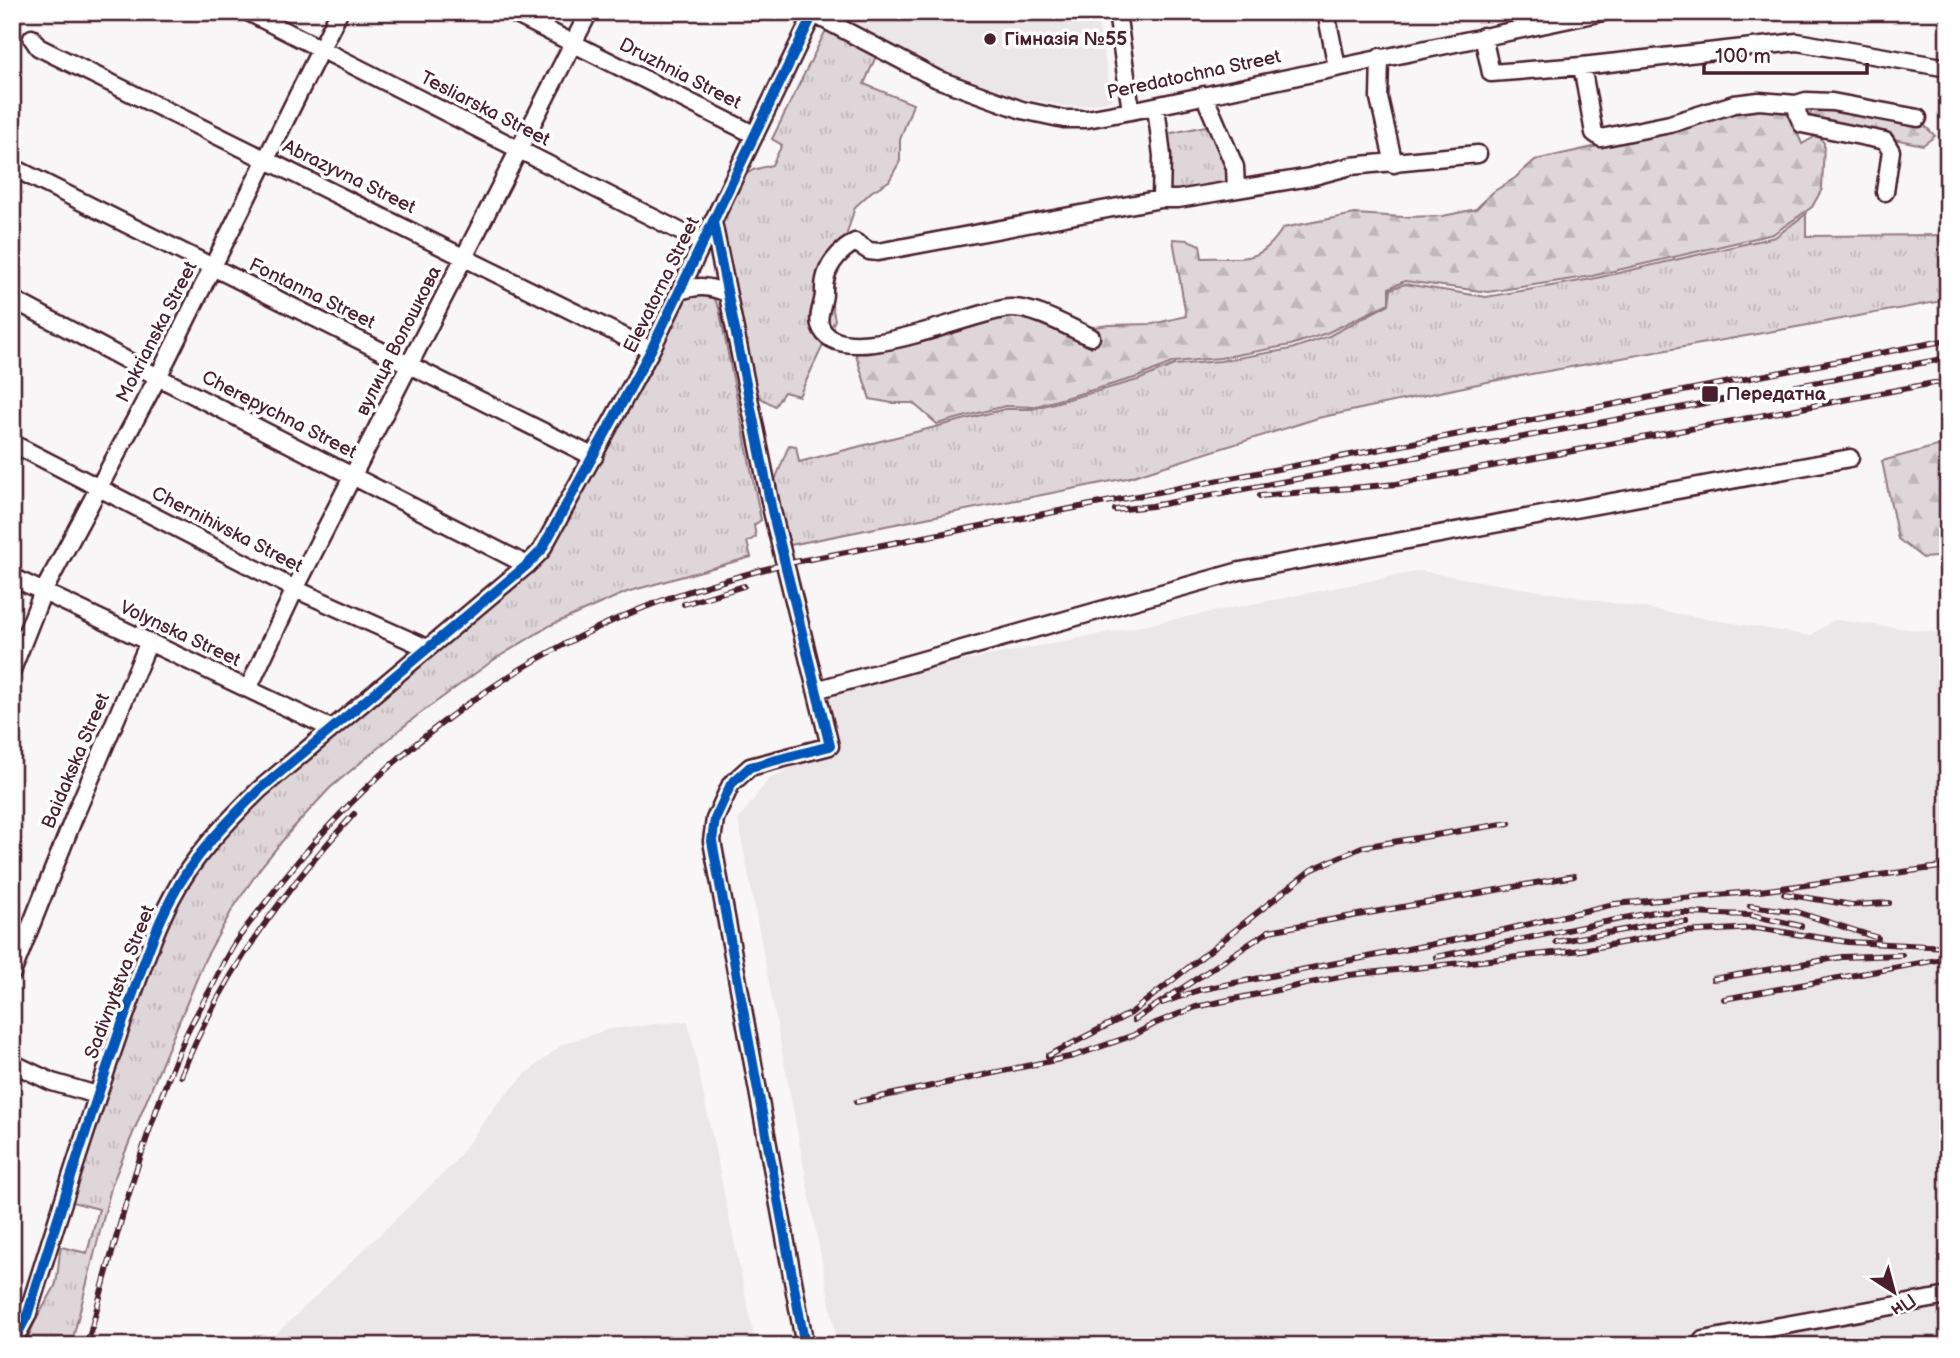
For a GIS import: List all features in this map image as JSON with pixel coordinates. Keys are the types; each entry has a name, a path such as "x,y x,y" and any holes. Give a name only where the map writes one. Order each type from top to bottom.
{"street":[{"name":"Tesliarska Street","path":"248,12 703,243"},
{"name":"Mokrianska Street","path":"12,670 42,594 158,377 339,12"},
{"name":"Druzhnia Street","path":"511,12 755,135"},
{"name":"вулиця Волошкова","path":"248,689 295,589 589,12"},
{"path":"1117,12 1131,111"},
{"path":"1326,12 1337,67"},
{"name":"Peredatochna Street","path":"812,13 937,79 1022,110 1064,119 1087,119 1483,36 1559,16 1603,12"},
{"name":"Elevatorna Street","path":"527,565 541,551 651,350 812,13"},
{"path":"1483,36 1491,73 1582,66 1797,42 1948,68"},
{"name":"Abrazyvna Street","path":"32,37 38,47 651,350"},
{"path":"1380,57 1378,99 1394,164"},
{"path":"1582,66 1594,133 1601,138 1670,124 1734,104 1759,101 1796,104 1806,101 1832,102 1918,118"},
{"path":"1204,95 1235,167 1236,188"},
{"path":"1796,104 1802,124 1885,141 1890,145 1885,191"},
{"path":"1156,106 1162,156 1161,199"},
{"path":"1091,337 1030,311 1012,308 975,316 894,341 844,343 830,338 821,327 823,280 833,261 846,247 855,243 869,251 878,252 1161,199 1310,177 1351,166 1478,154"},
{"name":"Fontanna Street","path":"12,167 594,457"},
{"path":"713,222 780,545 830,746 750,767 731,784 715,819 712,841 805,1346"},
{"path":"680,291 708,285 727,293"},
{"name":"Cherepychna Street","path":"12,299 158,377 527,565"},
{"name":"Chernihivska Street","path":"12,443 295,589 426,649"},
{"path":"816,690 1240,571 1850,458"},
{"name":"Sadivnytstva Street","path":"12,1343 27,1316 97,1095 151,941 173,895 199,855 226,822 259,790 527,565"},
{"name":"Volynska Street","path":"12,577 42,594 330,728"},
{"name":"Baidakska Street","path":"12,973 75,815 148,644"},
{"path":"12,1063 52,1082 97,1095"},
{"path":"1703,1340 1948,1296"}],"shaded area":[{"name":"Гімназія №55","path":"829,12 1096,12 1112,100 1065,106 1021,98 931,66"},
{"path":"1420,571 1810,636 1834,620 1948,634 1948,1346 838,1346 738,820 768,780 830,746 816,690"},
{"path":"688,1021 756,1346 264,1346 454,1163 496,1105 527,1073 563,1044 609,1029"}],"green space":[{"path":"827,28 877,54 864,84 913,104 900,140 900,161 889,181 871,192 855,207 829,292 835,320 799,396 784,392 775,406 759,397 750,385 719,225 745,175 772,165 782,145 772,139"},
{"path":"1750,107 1788,111 1802,144 1818,135 1824,143 1822,189 1812,207 1773,234 1592,276 1488,292 1405,281 1389,288 1389,303 1327,333 1291,345 1220,358 1174,362 1138,377 1033,407 1005,406 937,424 913,403 870,399 855,352 904,347 1014,315 1049,313 1080,329 1153,324 1186,316 1173,239 1188,240 1200,245 1202,258 1239,258 1266,249 1283,228 1355,214 1443,216 1476,209 1493,192 1515,178 1535,160"},
{"path":"1835,108 1923,124 1935,136 1923,145 1825,125 1810,118 1811,110"},
{"path":"1211,125 1230,173 1231,184 1167,193 1162,135"},
{"path":"1806,214 1806,236 1948,235 1948,300 1487,382 1318,418 1127,478 790,545 774,483 789,445 796,446 799,462 1005,409 1032,409 1138,380 1174,365 1220,361 1291,349 1329,336 1389,304 1391,289 1405,284 1486,297 1592,279 1775,237"},
{"path":"693,293 713,296 719,308 761,520 754,525 756,537 747,542 751,557 627,592 551,625 495,659 414,718 330,788 292,829 261,867 232,910 205,959 112,1184 71,1346 27,1346 34,1323 55,1286 61,1247 87,1253 99,1209 72,1202 72,1191 119,1060 144,977 175,904 205,858 272,786 517,580 608,443 650,372 683,301"},
{"path":"1948,443 1948,556 1923,558 1898,539 1882,461"}],"railway":[{"path":"87,1346 129,1192 154,1116 189,1029 239,937 308,850 350,804 395,761 444,722 548,653 603,625 661,601 784,564 1948,340"},
{"path":"1115,510 1152,506 1948,358"},
{"path":"1260,496 1397,484 1934,383 1948,383"},
{"path":"684,604 744,586"},
{"path":"181,1076 234,970 278,905 354,814"},
{"path":"1048,1056 1131,1013 1311,870 1362,847 1509,823"},
{"path":"1162,1003 1199,990 1500,931 1614,904 1752,892 1948,866"},
{"path":"1134,1020 1269,931 1574,876"},
{"path":"1784,894 1852,905 1889,903"},
{"path":"1750,906 1797,912 1878,938"},
{"path":"1436,957 1654,912 1751,915 1801,926"},
{"path":"1556,942 1662,923 1687,922"},
{"path":"856,1102 1074,1056 1134,1035 1196,1007 1349,975 1582,950 1681,932 1756,928 1848,942 1948,947"},
{"path":"1713,979 1842,957 1902,955"},
{"path":"1724,999 1948,958"},
{"path":"1916,1346 1948,1341"}],"cycle path":[{"path":"12,1344 27,1316 123,1021 158,927 180,882 211,840 259,790 541,551 651,350 814,12"},
{"path":"713,222 772,511 830,746 750,767 731,784 715,819 712,841 805,1346"}],"place":[{"name":"Гімназія №55","path":"990,39"},
{"name":"Передатна","path":"1710,394"}]}
